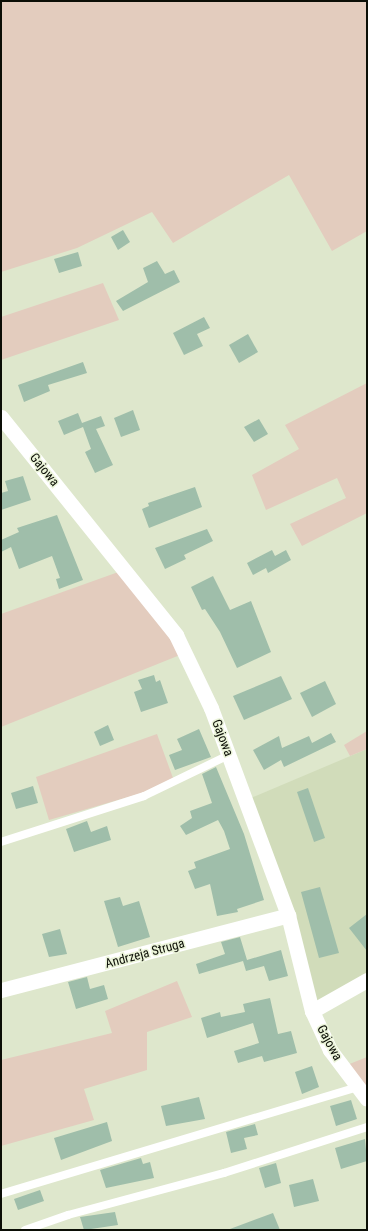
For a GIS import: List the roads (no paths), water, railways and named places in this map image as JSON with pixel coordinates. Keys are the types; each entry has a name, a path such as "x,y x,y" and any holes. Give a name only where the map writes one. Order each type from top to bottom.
{"street":[{"name":"Gajowa","path":"1,417 176,635 229,755 288,915 312,1011 330,1050 367,1099"},
{"name":"Andrzeja Struga","path":"1,990 288,915"},
{"path":"312,1011 367,980"}],"lane":[{"path":"1,842 144,796 229,755"},
{"path":"1,1194 358,1087"},
{"path":"25,1230 68,1215 224,1173 367,1127"}]}
